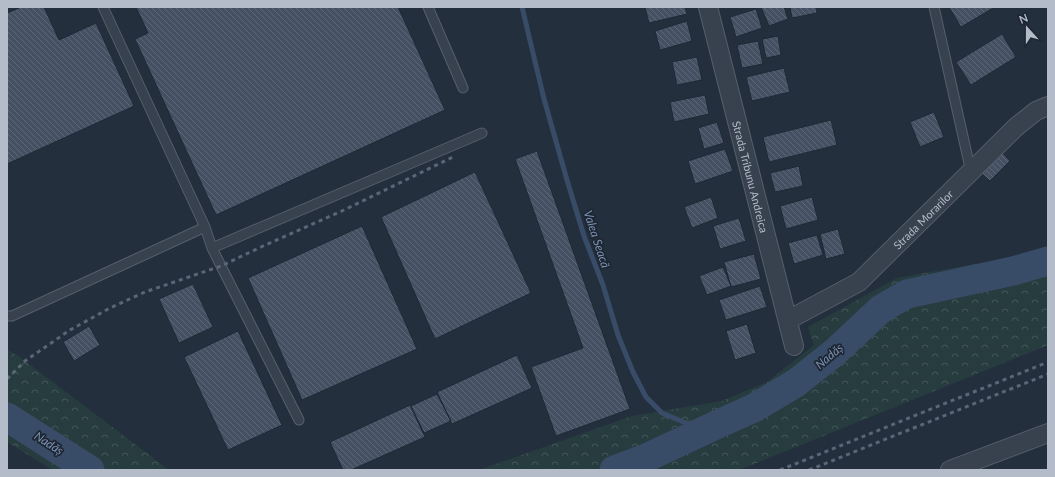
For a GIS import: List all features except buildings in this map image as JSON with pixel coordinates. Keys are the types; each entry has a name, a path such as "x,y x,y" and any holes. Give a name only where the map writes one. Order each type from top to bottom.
{"street":[{"name":"Strada Tribunu Andreica","path":"708,7 794,346"},
{"name":"Strada Morarilor","path":"788,320 859,282 1016,127 1036,111 1048,106"},
{"path":"950,470 1048,433"}],"lane":[{"path":"103,7 205,227 212,248 299,420"},
{"path":"428,7 463,88"},
{"path":"934,7 971,172"},
{"path":"212,248 482,133"},
{"path":"7,316 12,316 205,227"}],"green space":[{"path":"1048,250 1048,345 739,470 479,470 632,416 722,401 767,382 814,345 808,327 897,278"},
{"path":"7,349 169,470 53,470 7,442"}],"waterway":[{"name":"Valea Seacă","path":"522,7 544,99 584,236 603,285 618,335 633,372 646,397 662,413 686,423 716,425"},
{"name":"Nadăș","path":"614,470 646,458 754,408 796,383 835,352 881,309 907,294 1013,271 1048,261"},
{"name":"Nadăș","path":"7,417 90,470"}],"railway":[{"path":"7,379 25,361 70,330 110,308 145,292 221,266 344,210 455,156"},
{"path":"780,470 1048,362"},
{"path":"809,470 1048,374"}]}
